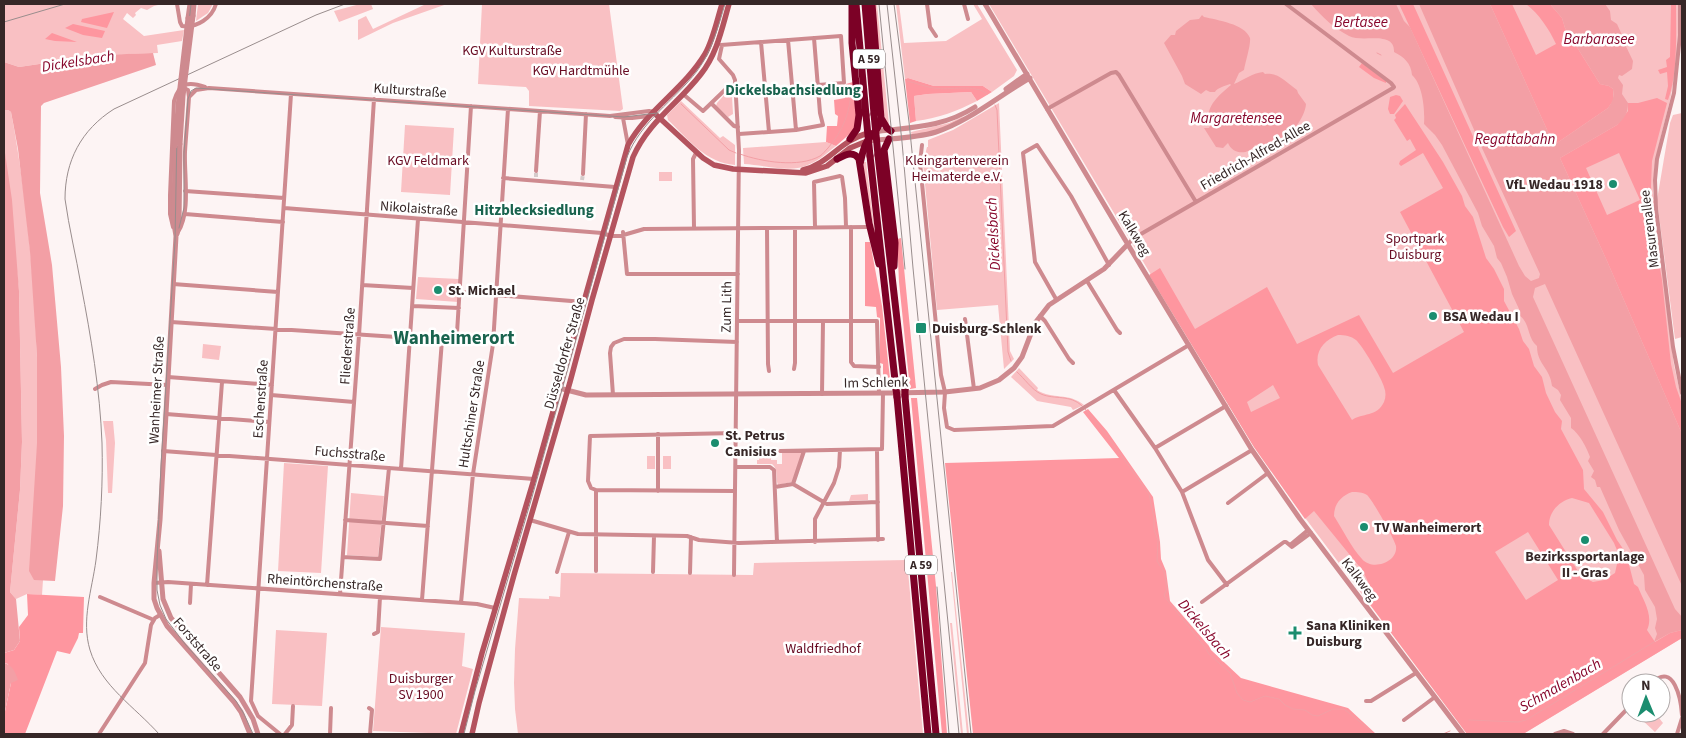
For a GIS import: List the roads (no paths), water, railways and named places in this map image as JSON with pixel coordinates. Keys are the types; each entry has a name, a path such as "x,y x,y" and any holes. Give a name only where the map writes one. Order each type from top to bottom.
{"highway":[{"path":"852,4 854,12"},
{"name":"A 59","path":"856,4 854,12 866,115 893,279 936,734"},
{"name":"A 59","path":"864,4 866,115"},
{"name":"A 59","path":"872,4 881,118"},
{"path":"866,115 863,126 884,150"},
{"path":"850,139 866,115"},
{"path":"881,118 891,131"},
{"path":"860,164 862,152 881,118"},
{"path":"889,139 884,150 895,243 893,279"},
{"path":"837,159 851,154 857,156 860,164 868,225"},
{"name":"A 59","path":"874,156 884,280 897,397 928,734"},
{"name":"A 59","path":"868,225 884,280"}],"main road":[{"name":"Düsseldorfer Straße","path":"461,734 495,608 534,479 628,145 637,129 699,63 708,48 722,4"},
{"name":"Düsseldorfer Straße","path":"472,734 478,703 633,157 648,131 701,74 720,46 720,34 729,4"},
{"path":"715,27 714,35 718,36 720,34"},
{"path":"651,114 660,118 696,153 714,164 739,170 801,174 813,172 827,166 854,145 872,136"},
{"path":"791,173 818,165 850,139 872,136"}],"street":[{"path":"177,4 180,22 184,26 196,24 204,20 214,11 216,4"},
{"name":"Wanheimer Straße","path":"190,4 191,17"},
{"name":"Wanheimer Straße","path":"154,583 158,545 176,236 174,224 179,96 194,4"},
{"path":"927,4 930,26 936,36"},
{"path":"964,4 968,19"},
{"name":"Kalkweg","path":"985,4 1252,450 1310,531 1463,734"},
{"name":"Friedrich-Alfred-Allee","path":"1128,244 1134,238 1394,86 1286,4"},
{"name":"Masurenallee","path":"1680,4 1680,35 1674,93 1659,150 1654,180 1673,347 1682,393"},
{"path":"720,46 841,36 844,83 818,85"},
{"path":"739,134 822,127 814,38"},
{"path":"788,40 796,130"},
{"path":"761,42 769,132"},
{"name":"Zum Lith","path":"720,46 719,59 733,75 735,84 739,134 734,576"},
{"path":"1047,109 1111,72 1116,72 1120,75 1196,202"},
{"path":"872,136 891,131 933,125 958,117 1028,76"},
{"path":"872,136 889,139 926,135 948,127 1028,76"},
{"path":"179,88 189,84 209,88"},
{"path":"684,94 703,111 729,86 735,84"},
{"path":"179,88 187,89 189,97"},
{"name":"Wanheimer Straße","path":"176,236 171,223 170,186 174,101 179,88"},
{"path":"189,97 196,90 209,88"},
{"name":"Kulturstraße","path":"209,88 623,118 651,114"},
{"name":"Eschenstraße","path":"251,693 291,94"},
{"name":"Wanheimer Straße","path":"176,236 182,227 185,214 185,153 189,97"},
{"name":"Fliederstraße","path":"340,594 374,99"},
{"path":"712,104 734,126 738,127"},
{"path":"457,333 471,106"},
{"name":"Hultschiner Straße","path":"461,603 473,474 491,364 508,109"},
{"name":"Kulturstraße","path":"612,116 649,110 651,114"},
{"path":"536,171 540,111"},
{"path":"583,174 586,114"},
{"path":"623,118 626,114"},
{"name":"Düsseldorfer Straße","path":"623,118 628,145"},
{"path":"1056,299 1038,268 1034,254 1023,153 1037,145 1071,196 1109,265"},
{"path":"922,146 920,163 941,375 945,392 944,408 947,427 954,430 1050,427 1189,344"},
{"path":"694,228 693,158 696,153"},
{"path":"815,227 814,182 840,176 844,184 849,226 852,365 879,366"},
{"path":"503,178 536,179 615,187"},
{"path":"185,191 284,198"},
{"name":"Nikolaistraße","path":"284,208 612,234"},
{"path":"185,214 283,222"},
{"path":"401,469 418,219"},
{"path":"612,234 644,229 795,228 868,225"},
{"path":"767,228 769,370"},
{"path":"794,369 795,228"},
{"path":"623,233 627,274 738,274"},
{"name":"Im Schlenk","path":"559,388 586,395 822,394 945,392 974,389 993,384 1014,368 1022,356 1040,316 1056,299 1087,281 1109,265 1128,244"},
{"path":"1087,281 1116,330 1120,333"},
{"path":"173,284 278,292"},
{"path":"362,285 413,288"},
{"path":"460,292 584,302"},
{"path":"413,306 459,308"},
{"path":"1040,316 1068,359 1073,363"},
{"path":"965,319 974,389"},
{"path":"822,394 823,320"},
{"path":"737,321 878,320 882,449 780,451"},
{"path":"171,322 442,340 422,600"},
{"path":"613,395 611,348 614,343 624,339 737,342"},
{"path":"168,378 272,385"},
{"path":"95,389 102,384 111,382 168,385"},
{"path":"207,585 222,382"},
{"path":"1114,390 1155,448 1182,492 1208,560 1227,585"},
{"path":"271,395 354,402"},
{"path":"1155,448 1226,406"},
{"path":"166,414 270,422"},
{"path":"735,491 596,490 591,488 588,481 590,436 736,433"},
{"path":"658,434 658,491"},
{"path":"815,542 815,519 837,475 840,450"},
{"path":"530,520 578,534 691,537 699,540 734,542 880,540 877,450"},
{"path":"1182,492 1252,450"},
{"name":"Fuchsstraße","path":"163,451 534,479"},
{"path":"793,484 804,451"},
{"path":"736,467 772,468 775,472 776,542"},
{"path":"343,557 380,559 389,468"},
{"path":"1228,503 1268,473"},
{"path":"775,487 793,484 824,503 878,502"},
{"path":"596,490 596,571"},
{"path":"828,495 834,504"},
{"path":"345,520 428,526"},
{"path":"1202,602 1284,542 1291,546 1310,531"},
{"path":"557,572 569,532"},
{"path":"653,572 654,536"},
{"path":"690,573 691,537"},
{"name":"Wanheimer Straße","path":"158,545 162,582"},
{"name":"Forststraße","path":"162,582 163,599 171,618 240,697 258,734"},
{"name":"Rheintörchenstraße","path":"154,583 258,588 422,600 495,608"},
{"name":"Forststraße","path":"154,583 154,598 166,626 234,702 250,734"},
{"path":"190,603 191,584"},
{"name":"Forststraße","path":"100,597 154,620"},
{"path":"374,634 378,632 380,597"},
{"path":"99,734 145,663 151,625 160,615"},
{"path":"1366,701 1370,701 1416,672"},
{"path":"1671,679 1676,686 1682,707 1679,734"},
{"path":"240,697 251,693 252,706 258,716 280,734"},
{"path":"1404,720 1435,697"},
{"path":"285,734 292,725 293,706"},
{"path":"330,734 331,708"},
{"path":"368,708 372,710 370,734"},
{"path":"1603,734 1621,715"},
{"path":"1555,734 1564,731 1573,734"}],"water":[{"name":"Regattabahn","path":"1311,4 1396,4 1404,21 1410,27 1519,266 1525,276 1531,281 1539,278 1540,274 1419,4 1490,4 1554,145 1608,108 1613,99 1613,89 1600,84 1565,28 1562,18 1550,4 1605,4 1610,11 1611,20 1617,24 1633,61 1632,69 1622,76 1619,75 1618,78 1623,85 1622,94 1628,103 1627,113 1617,125 1560,158 1682,434 1682,586 1545,284 1535,288 1533,297 1675,609 1682,617 1682,630 1670,633 1654,642 1657,634 1655,628 1657,619 1655,607 1645,590 1644,575 1619,530 1600,487 1597,487 1595,480 1591,477 1594,471 1588,461 1589,453 1580,437 1571,428 1571,418 1560,400 1561,395 1552,386 1549,374 1539,358 1537,346 1520,316 1507,277 1497,258 1494,246 1482,226 1478,213 1442,145 1424,124 1424,105 1421,91 1416,79 1412,75 1409,64 1404,58 1394,52 1393,45 1389,41 1349,36 1328,22"},
{"name":"Margaretensee","path":"1202,15 1237,26 1243,29 1250,38 1244,70 1239,73 1234,84 1263,72 1278,76 1297,90 1306,104 1305,109 1297,126 1284,138 1273,143 1255,145 1252,149 1244,152 1233,150 1228,143 1223,148 1216,147 1204,128 1209,128 1210,126 1208,119 1213,102 1231,85 1221,87 1215,92 1206,90 1201,94 1185,84 1164,43 1190,20 1199,19"},
{"path":"153,53 156,65 44,103 41,106 40,193 52,265 61,367 64,436 63,506 55,581 34,580 29,571 37,443 37,356 30,252 18,149 11,112 4,110 4,62 19,67 100,55"},
{"path":"4,146 12,200 19,291 22,442 20,490 10,592 16,599 20,641 14,650 4,653"},
{"path":"4,663 12,667 18,680 11,683 4,716"}],"waterway":[{"path":"1377,53 1381,55"},
{"name":"Dickelsbach","path":"907,81 940,89 976,89 987,94"},
{"name":"Dickelsbach","path":"740,154 769,161 791,163 811,160 820,156 842,128 850,105 851,88"},
{"name":"Dickelsbach","path":"681,104 729,150 736,153"},
{"name":"Dickelsbach","path":"995,105 997,110 1008,352 1011,361"},
{"name":"Dickelsbach","path":"1017,372 1031,387 1041,394 1072,400 1082,406"},
{"name":"Dickelsbach","path":"1085,409 1108,437 1149,494 1154,518 1154,530 1158,540 1157,561 1164,572 1167,588 1164,596 1209,654 1230,673 1237,693 1243,700 1250,702 1265,696 1279,699 1293,709 1305,710 1312,715 1318,716 1333,709 1344,709 1370,730 1372,734"},
{"name":"Schmalenbach","path":"1469,720 1518,722 1526,720 1654,642"},
{"path":"1443,734 1450,731"}],"tunnel":[{"path":"536,171 536,177"},
{"path":"582,180 583,174"}],"tram line":[{"path":"191,4 177,133 175,241 161,465 157,590 160,605 166,619 185,644 236,701 253,734"},
{"path":"464,734 627,157 633,144 649,122 697,71 714,39 725,4"},
{"path":"179,228 184,208 184,153 188,99 191,91 196,88 624,117 657,113"}],"railway":[{"path":"4,22 65,4"},
{"path":"159,734 102,675 95,663 88,639 88,605 96,560 100,516 102,443 92,344 65,199 68,172 77,148 84,137 102,117 114,109 316,15 345,4"},
{"path":"879,4 905,269"},
{"path":"887,4 959,734"},
{"path":"894,4 909,122 971,734"},
{"path":"937,587 949,734"}],"place":[{"name":"VfL Wedau 1918","path":"1613,184"},
{"name":"St. Michael","path":"438,290"},
{"name":"BSA Wedau I","path":"1433,316"},
{"name":"Duisburg-Schlenk","path":"921,328"},
{"name":"St. Petrus Canisius","path":"715,443"},
{"name":"TV Wanheimerort","path":"1364,527"},
{"name":"Bezirkssportanlage II - Gras","path":"1585,540"},
{"name":"Sana Kliniken Duisburg","path":"1295,633"}],"district":[{"name":"Dickelsbachsiedlung","path":"793,90"},
{"name":"Hitzblecksiedlung","path":"534,210"},
{"name":"Wanheimerort","path":"454,337"}],"water label":[{"name":"Bertasee","path":"1361,22"},
{"name":"Barbarasee","path":"1599,39"}],"park label":[{"name":"KGV Kulturstraße","path":"512,50"},
{"name":"KGV Hardtmühle","path":"581,70"},
{"name":"KGV Feldmark","path":"428,160"},
{"name":"Kleingartenverein Heimaterde e.V.","path":"957,168"},
{"name":"Sportpark Duisburg","path":"1415,246"},
{"name":"Waldfriedhof","path":"823,648"},
{"name":"Duisburger SV 1900","path":"421,686"}]}
